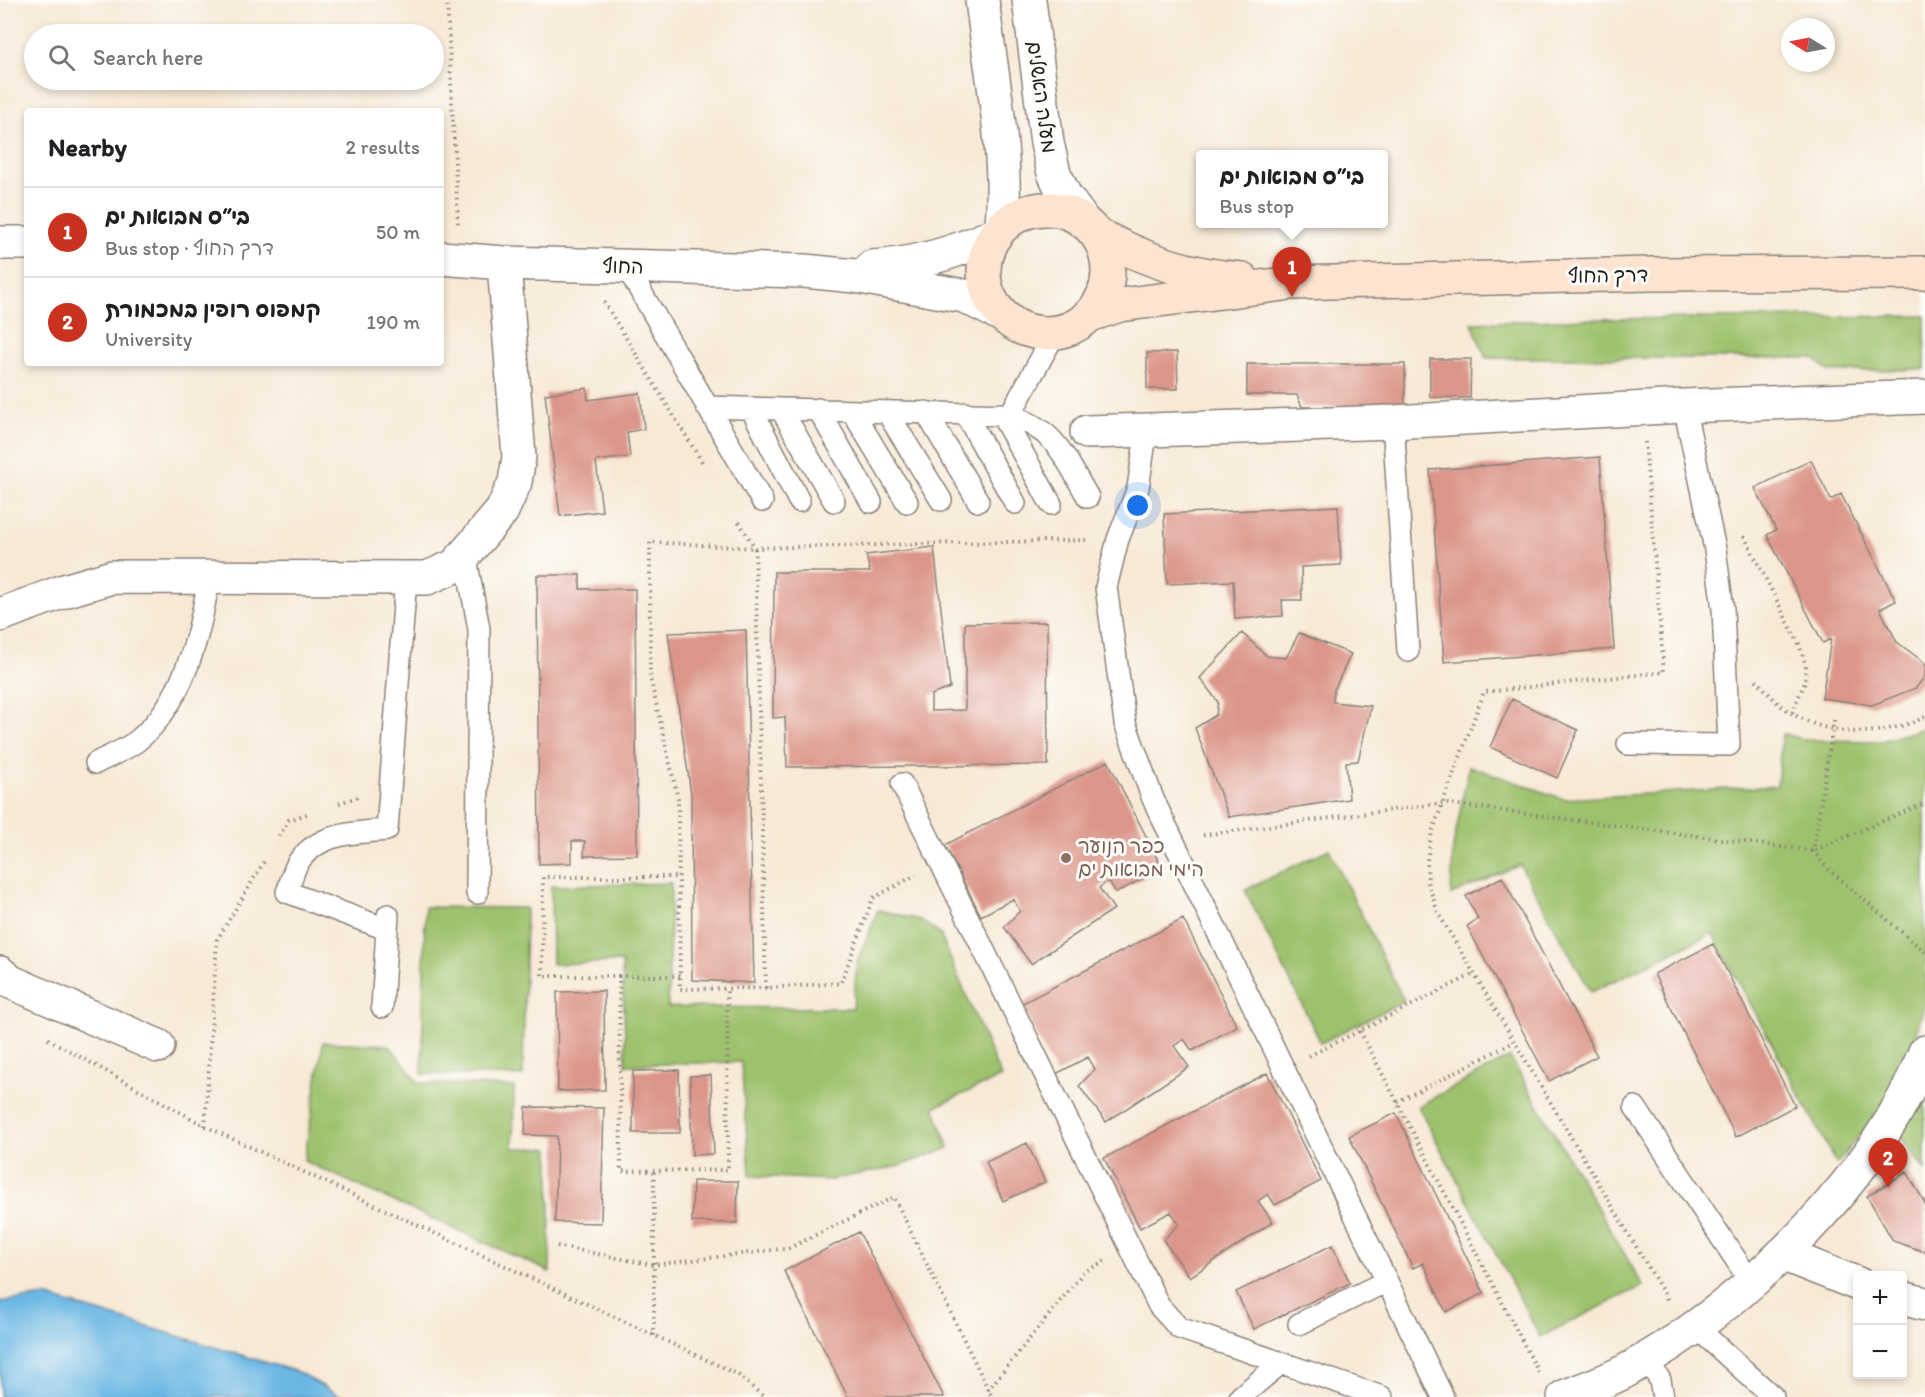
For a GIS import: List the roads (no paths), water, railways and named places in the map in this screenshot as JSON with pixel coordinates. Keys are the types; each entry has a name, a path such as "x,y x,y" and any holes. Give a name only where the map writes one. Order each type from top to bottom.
{"main road":[{"path":"1051,209 1068,213 1089,227 1107,263 1107,279 1101,298 1090,315 1074,327 1054,333 1035,333 1016,326 1000,314 989,297 984,277 985,259 999,230 1016,216 1033,210 1051,209"},
{"name":"דרך החוף","path":"1089,227 1135,255 1174,268 1232,278 1292,283"},
{"name":"דרך החוף","path":"1090,315 1120,304 1292,283 1651,274 1925,273"}],"street":[{"path":"982,0 1002,162 1004,198 999,230"},
{"name":"מעלה האשלים","path":"1029,0 1047,143 1054,173 1065,195 1089,227"},
{"name":"החוף","path":"804,271 902,265 937,259 999,230"},
{"path":"0,243 24,243"},
{"name":"החוף","path":"450,259 504,263 804,271 855,276 964,296 1000,314"},
{"path":"0,615 64,591 112,577 427,578 455,566 502,511 515,482 519,457 504,263"},
{"path":"1087,432 1147,428 1393,422 1684,406 1925,397"},
{"path":"0,973 11,982 158,1046"},
{"path":"1564,1397 1630,1370 1692,1331 1752,1284 1831,1204 1880,1138 1925,1053"},
{"path":"1782,1254 1853,1282"},
{"path":"1907,1299 1925,1304"}],"lane":[{"path":"626,266 762,501"},
{"path":"1005,415 1054,333"},
{"path":"1628,744 1729,745 1725,645 1716,549 1684,406"},
{"path":"707,407 1005,415 1034,423 1053,438 1088,497"},
{"path":"751,408 799,501"},
{"path":"781,409 834,501"},
{"path":"818,410 872,502"},
{"path":"852,411 907,502"},
{"path":"887,412 941,500"},
{"path":"926,412 978,501"},
{"path":"965,413 1015,503"},
{"path":"1005,415 1052,504"},
{"path":"1393,422 1408,651"},
{"path":"1147,428 1138,488 1118,539 1106,588 1125,723 1137,760 1173,839 1443,1397"},
{"path":"465,554 479,629 477,893"},
{"path":"96,763 136,741 164,712 188,663 202,618 209,578"},
{"path":"382,1007 387,922 287,892 299,861 318,843 342,834 387,830 406,578"},
{"path":"902,784 1159,1306 1179,1328 1382,1397"},
{"path":"1635,1107 1752,1284"},
{"path":"1299,1324 1387,1281"},
{"path":"1692,1331 1773,1397"},
{"path":"1647,1359 1660,1380 1663,1397"},
{"path":"1240,1397 1281,1363"}],"water":[{"path":"45,1296 298,1372 342,1397 0,1397 0,1302"}],"place":[{"name":"בי״ס מבואות ים","path":"1292,297"},
{"name":"כפר הנוער הימי מבואות ים","path":"1066,858"},
{"name":"קמפוס רופין במכמורת","path":"1888,1188"}]}
